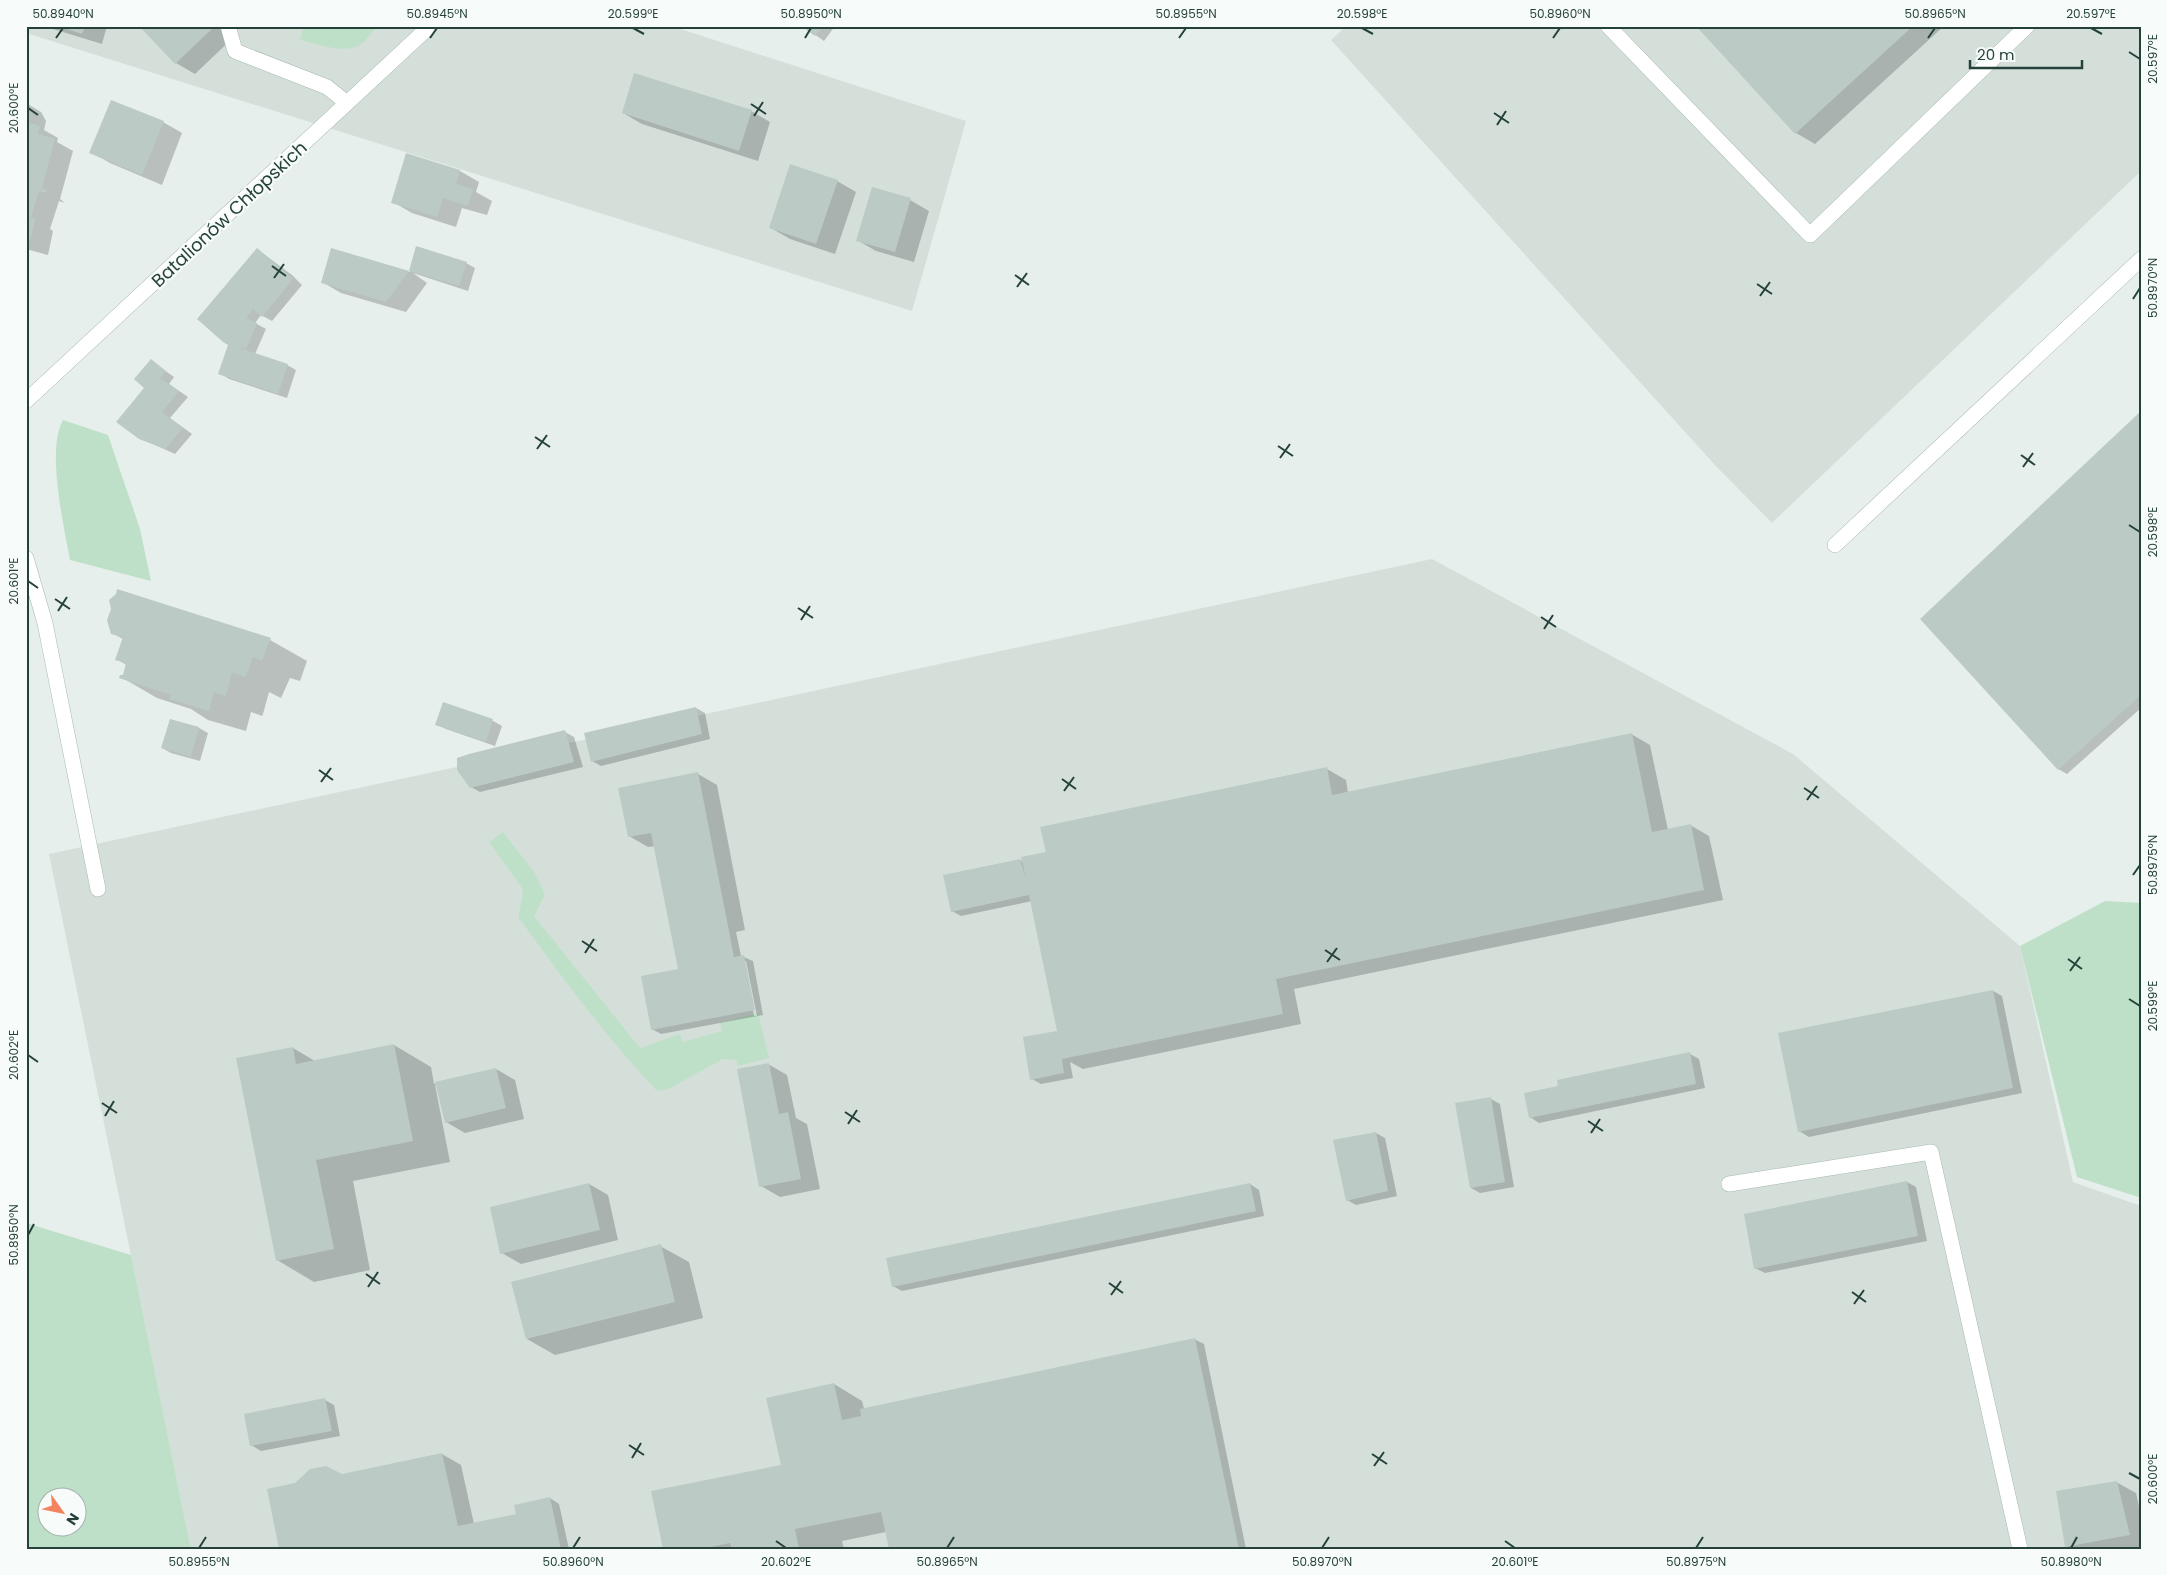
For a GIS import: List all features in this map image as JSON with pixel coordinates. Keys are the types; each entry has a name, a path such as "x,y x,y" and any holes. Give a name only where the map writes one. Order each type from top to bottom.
{"street":[{"path":"228,26 235,51 327,87 347,103"},
{"name":"Batalionów Chłopskich","path":"26,401 430,26"},
{"path":"1608,26 1810,235 2026,26"},
{"path":"1835,544 2141,259"},
{"path":"26,558 45,623 98,889"},
{"path":"1729,1184 1931,1152 2020,1549"}],"shaded area":[{"path":"26,26 671,26 966,121 912,311 26,33"},
{"path":"1346,26 2141,26 2141,171 1772,523 1714,464 1331,40"},
{"path":"1432,559 1793,754 2020,946 2073,1182 2141,1206 2141,1549 191,1549 49,854"}],"green space":[{"path":"307,26 378,26 358,46 342,49 300,40 302,31"},
{"path":"63,420 108,435 140,529 151,581 70,560 56,469 58,433"},
{"path":"503,832 535,873 545,895 534,916 640,1048 680,1034 683,1042 722,1031 720,1023 758,1013 769,1058 738,1066 736,1060 723,1059 668,1089 657,1091 602,1028 519,918 523,896 522,888 489,842"},
{"path":"2105,901 2141,903 2141,1198 2077,1177 2020,946"},
{"path":"26,1223 131,1255 191,1549 26,1549"}],"building":[{"path":"58,26 85,26 82,34"},
{"path":"139,26 215,26 175,64"},
{"path":"801,26 823,26 815,36"},
{"path":"1696,26 1913,26 1795,134"},
{"path":"634,73 752,110 739,151 622,113"},
{"path":"111,100 164,121 142,175 89,153"},
{"path":"26,122 40,126 38,134 55,139 42,188 47,190 46,193 39,191 31,218 35,219 29,245 26,244"},
{"path":"406,153 460,170 456,184 473,189 468,206 443,198 437,217 391,203"},
{"path":"790,164 838,180 816,244 769,228"},
{"path":"872,187 911,198 895,252 856,241"},
{"path":"416,246 467,262 459,286 409,271"},
{"path":"257,248 293,279 262,317 253,309 246,318 257,323 246,349 231,345 288,364 278,394 218,374 228,345 197,319"},
{"path":"331,248 409,271 386,302 321,283"},
{"path":"151,359 166,371 160,378 179,391 162,412 183,428 165,449 139,439 116,422 144,388 134,379"},
{"path":"2141,411 2141,695 2058,770 1920,619"},
{"path":"117,589 271,638 262,661 253,657 247,674 244,677 232,672 227,693 225,696 214,692 211,707 208,711 170,699 171,695 119,678 120,675 123,675 126,663 115,660 123,637 111,634 107,620 111,609 109,600 116,594"},
{"path":"443,702 493,719 486,742 435,725"},
{"path":"696,707 702,734 591,762 584,733"},
{"path":"170,719 199,727 191,757 161,748"},
{"path":"565,730 574,762 470,788 457,770 457,758"},
{"path":"1632,733 1652,832 1691,824 1704,890 1276,979 1283,1014 1062,1059 1064,1073 1030,1080 1023,1037 1057,1031 1029,895 951,912 943,875 1020,859 1026,879 1021,857 1046,852 1040,827 1327,767 1332,795"},
{"path":"698,772 734,957 744,955 755,1010 651,1030 641,976 678,969 651,833 628,837 618,788"},
{"path":"1993,990 2013,1088 1798,1132 1778,1033"},
{"path":"394,1044 413,1141 316,1160 334,1249 276,1261 236,1058 293,1047 296,1064"},
{"path":"1690,1052 1696,1084 1529,1118 1524,1093 1558,1086 1557,1080"},
{"path":"769,1063 779,1114 788,1112 801,1179 759,1187 737,1069"},
{"path":"496,1068 506,1108 445,1123 435,1082"},
{"path":"1491,1097 1505,1182 1470,1188 1455,1103"},
{"path":"1376,1132 1388,1191 1346,1201 1333,1140"},
{"path":"1907,1181 1918,1236 1754,1269 1744,1214"},
{"path":"589,1183 600,1230 500,1254 490,1207"},
{"path":"1250,1183 1256,1211 892,1287 886,1258"},
{"path":"661,1244 675,1302 526,1339 511,1282"},
{"path":"1195,1338 1239,1549 889,1549 881,1512 795,1529 799,1549 732,1549 730,1543 701,1549 663,1549 651,1491 781,1465 766,1398 834,1383 842,1420 861,1416 860,1409"},
{"path":"325,1398 332,1431 250,1446 244,1414"},
{"path":"442,1453 458,1526 516,1514 514,1505 550,1497 561,1549 279,1549 267,1489 295,1483 310,1469 326,1466 342,1474"},
{"path":"2117,1481 2130,1535 2065,1547 2056,1491"}]}
